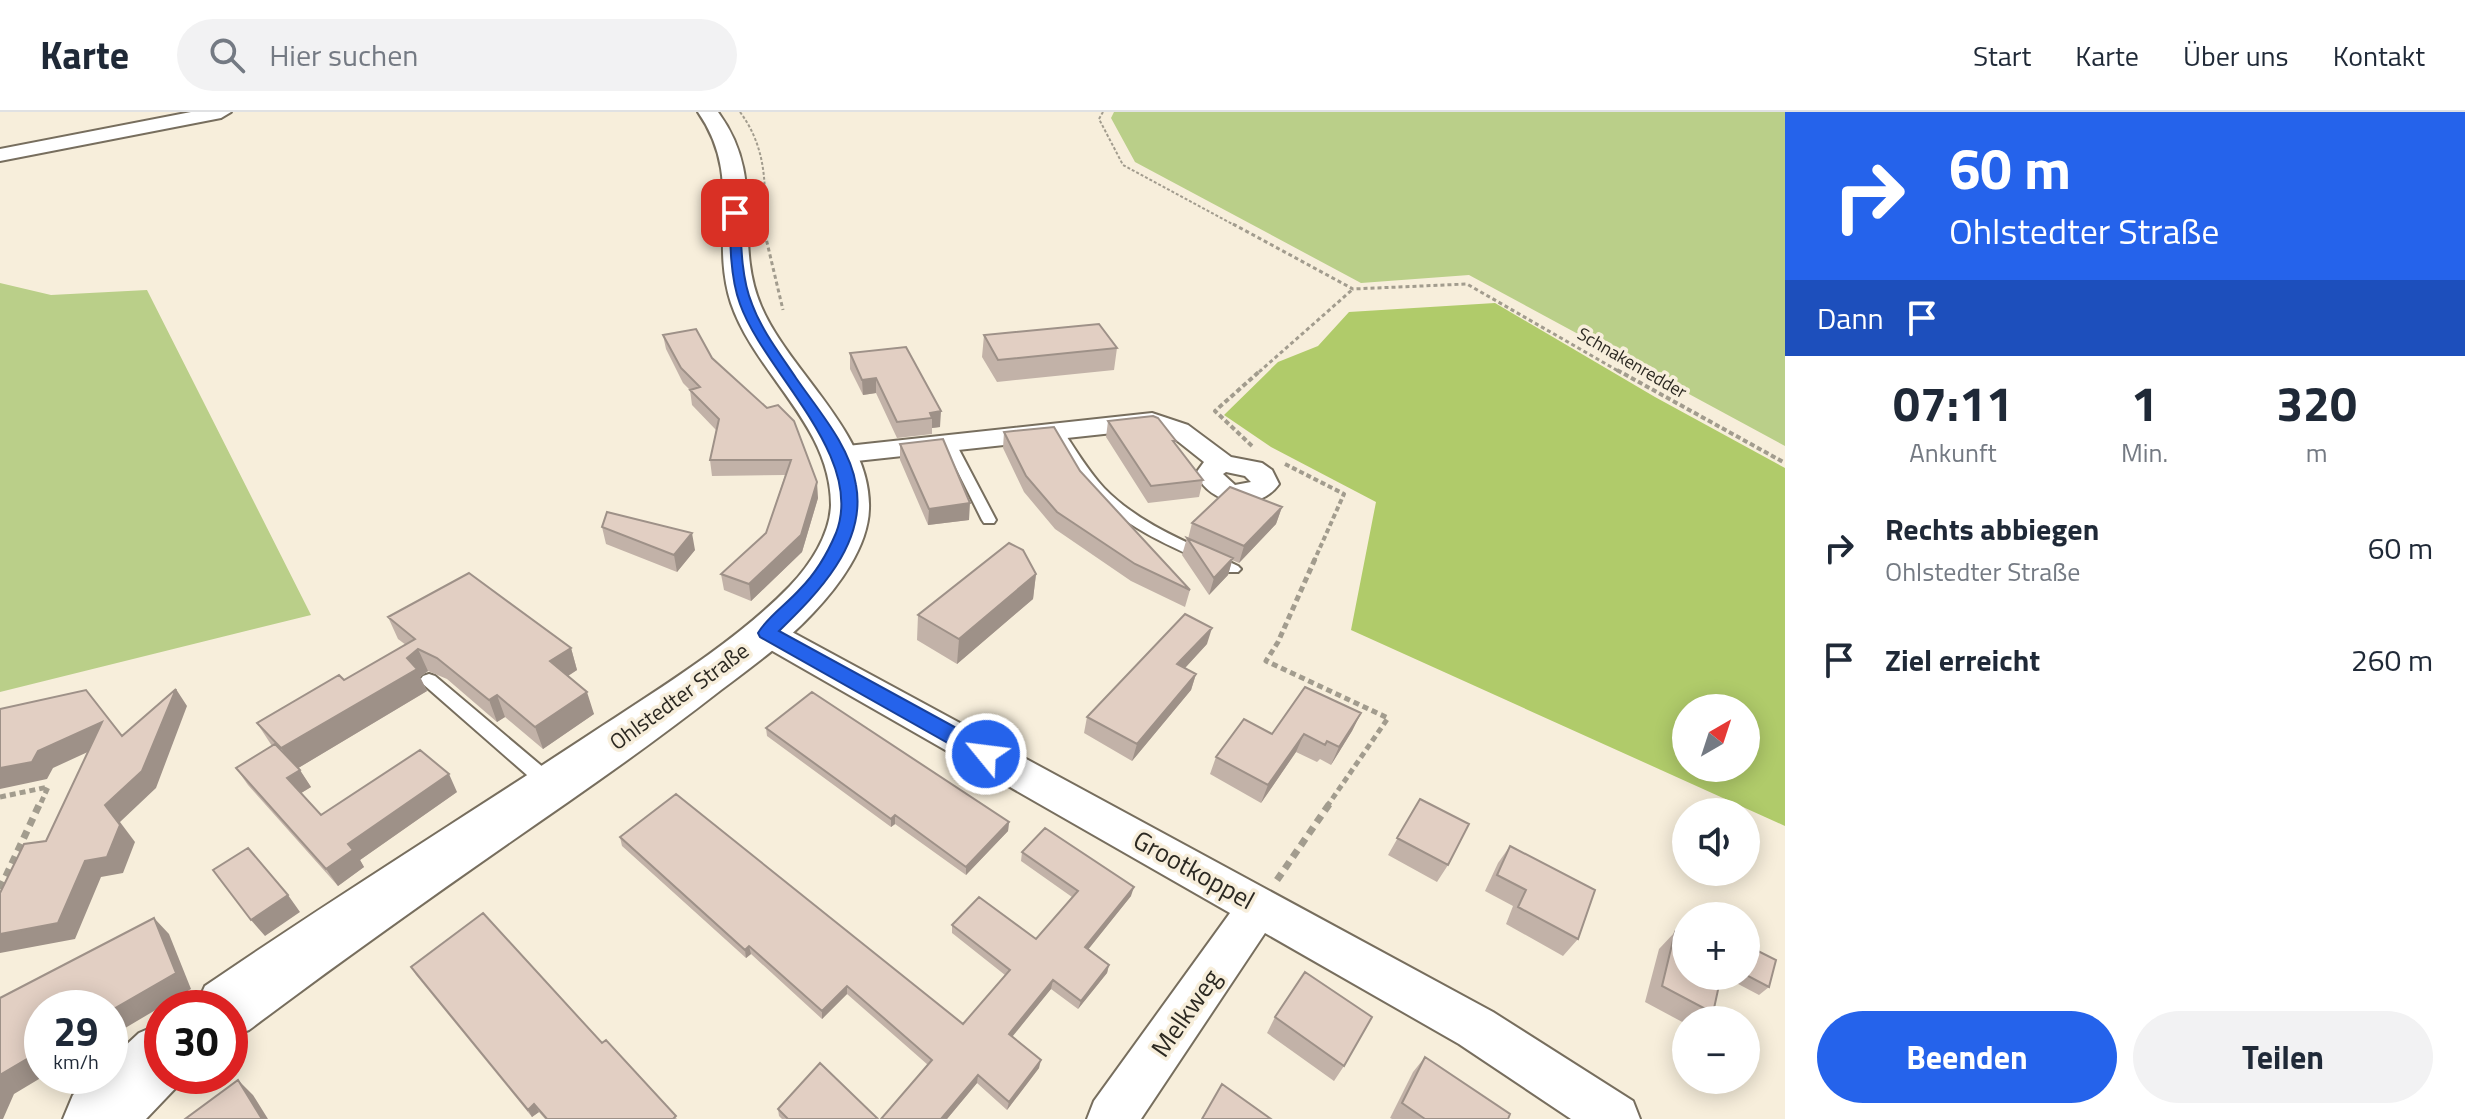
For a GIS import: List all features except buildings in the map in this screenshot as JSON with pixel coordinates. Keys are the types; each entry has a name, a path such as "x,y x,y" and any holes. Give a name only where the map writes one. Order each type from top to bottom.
{"street":[{"path":"0,155 221,112"},
{"name":"Ohlstedter Straße","path":"248,993 329,933 654,717 767,633 808,592 829,563 846,530 849,486 838,455 762,336 745,302 735,241 732,156 724,133 708,112"},
{"path":"838,455 1152,421 1164,423 1223,464"},
{"name":"Grootkoppel","path":"767,633 1476,1028 1615,1119"},
{"name":"Melkweg","path":"1112,1119 1259,906"},
{"path":"97,1119 144,1073"}],"lane":[{"path":"1056,430 1098,491 1114,506 1135,521 1233,569"},
{"path":"949,442 989,520"},
{"path":"429,680 551,785"}],"path":[{"path":"740,112 754,130 763,154 764,212"},
{"path":"1103,112 1099,119 1123,165 1353,289 1215,411 1257,450"},
{"path":"764,227 783,313"},
{"name":"Schnakenredder","path":"1353,289 1467,284 1785,463"},
{"path":"1259,906 1388,718 1266,661 1278,642 1344,494 1282,462"},
{"path":"0,797 48,787 0,889"}],"green space":[{"path":"1114,112 1785,112 1785,446 1469,275 1361,283 1135,162 1111,118"},
{"path":"0,283 51,295 147,290 311,615 0,692"},
{"path":"1495,303 1655,397 1785,468 1785,826 1760,815 1760,798 1723,798 1688,782 1760,782 1760,694 1672,694 1672,775 1351,630 1376,502 1271,447 1224,415 1278,362 1318,346 1349,312"}],"route":[{"path":"735,213 735,241 745,302 762,336 820,423 838,455 849,486 850,508 846,530 829,563 808,592 767,633 986,754"}]}
